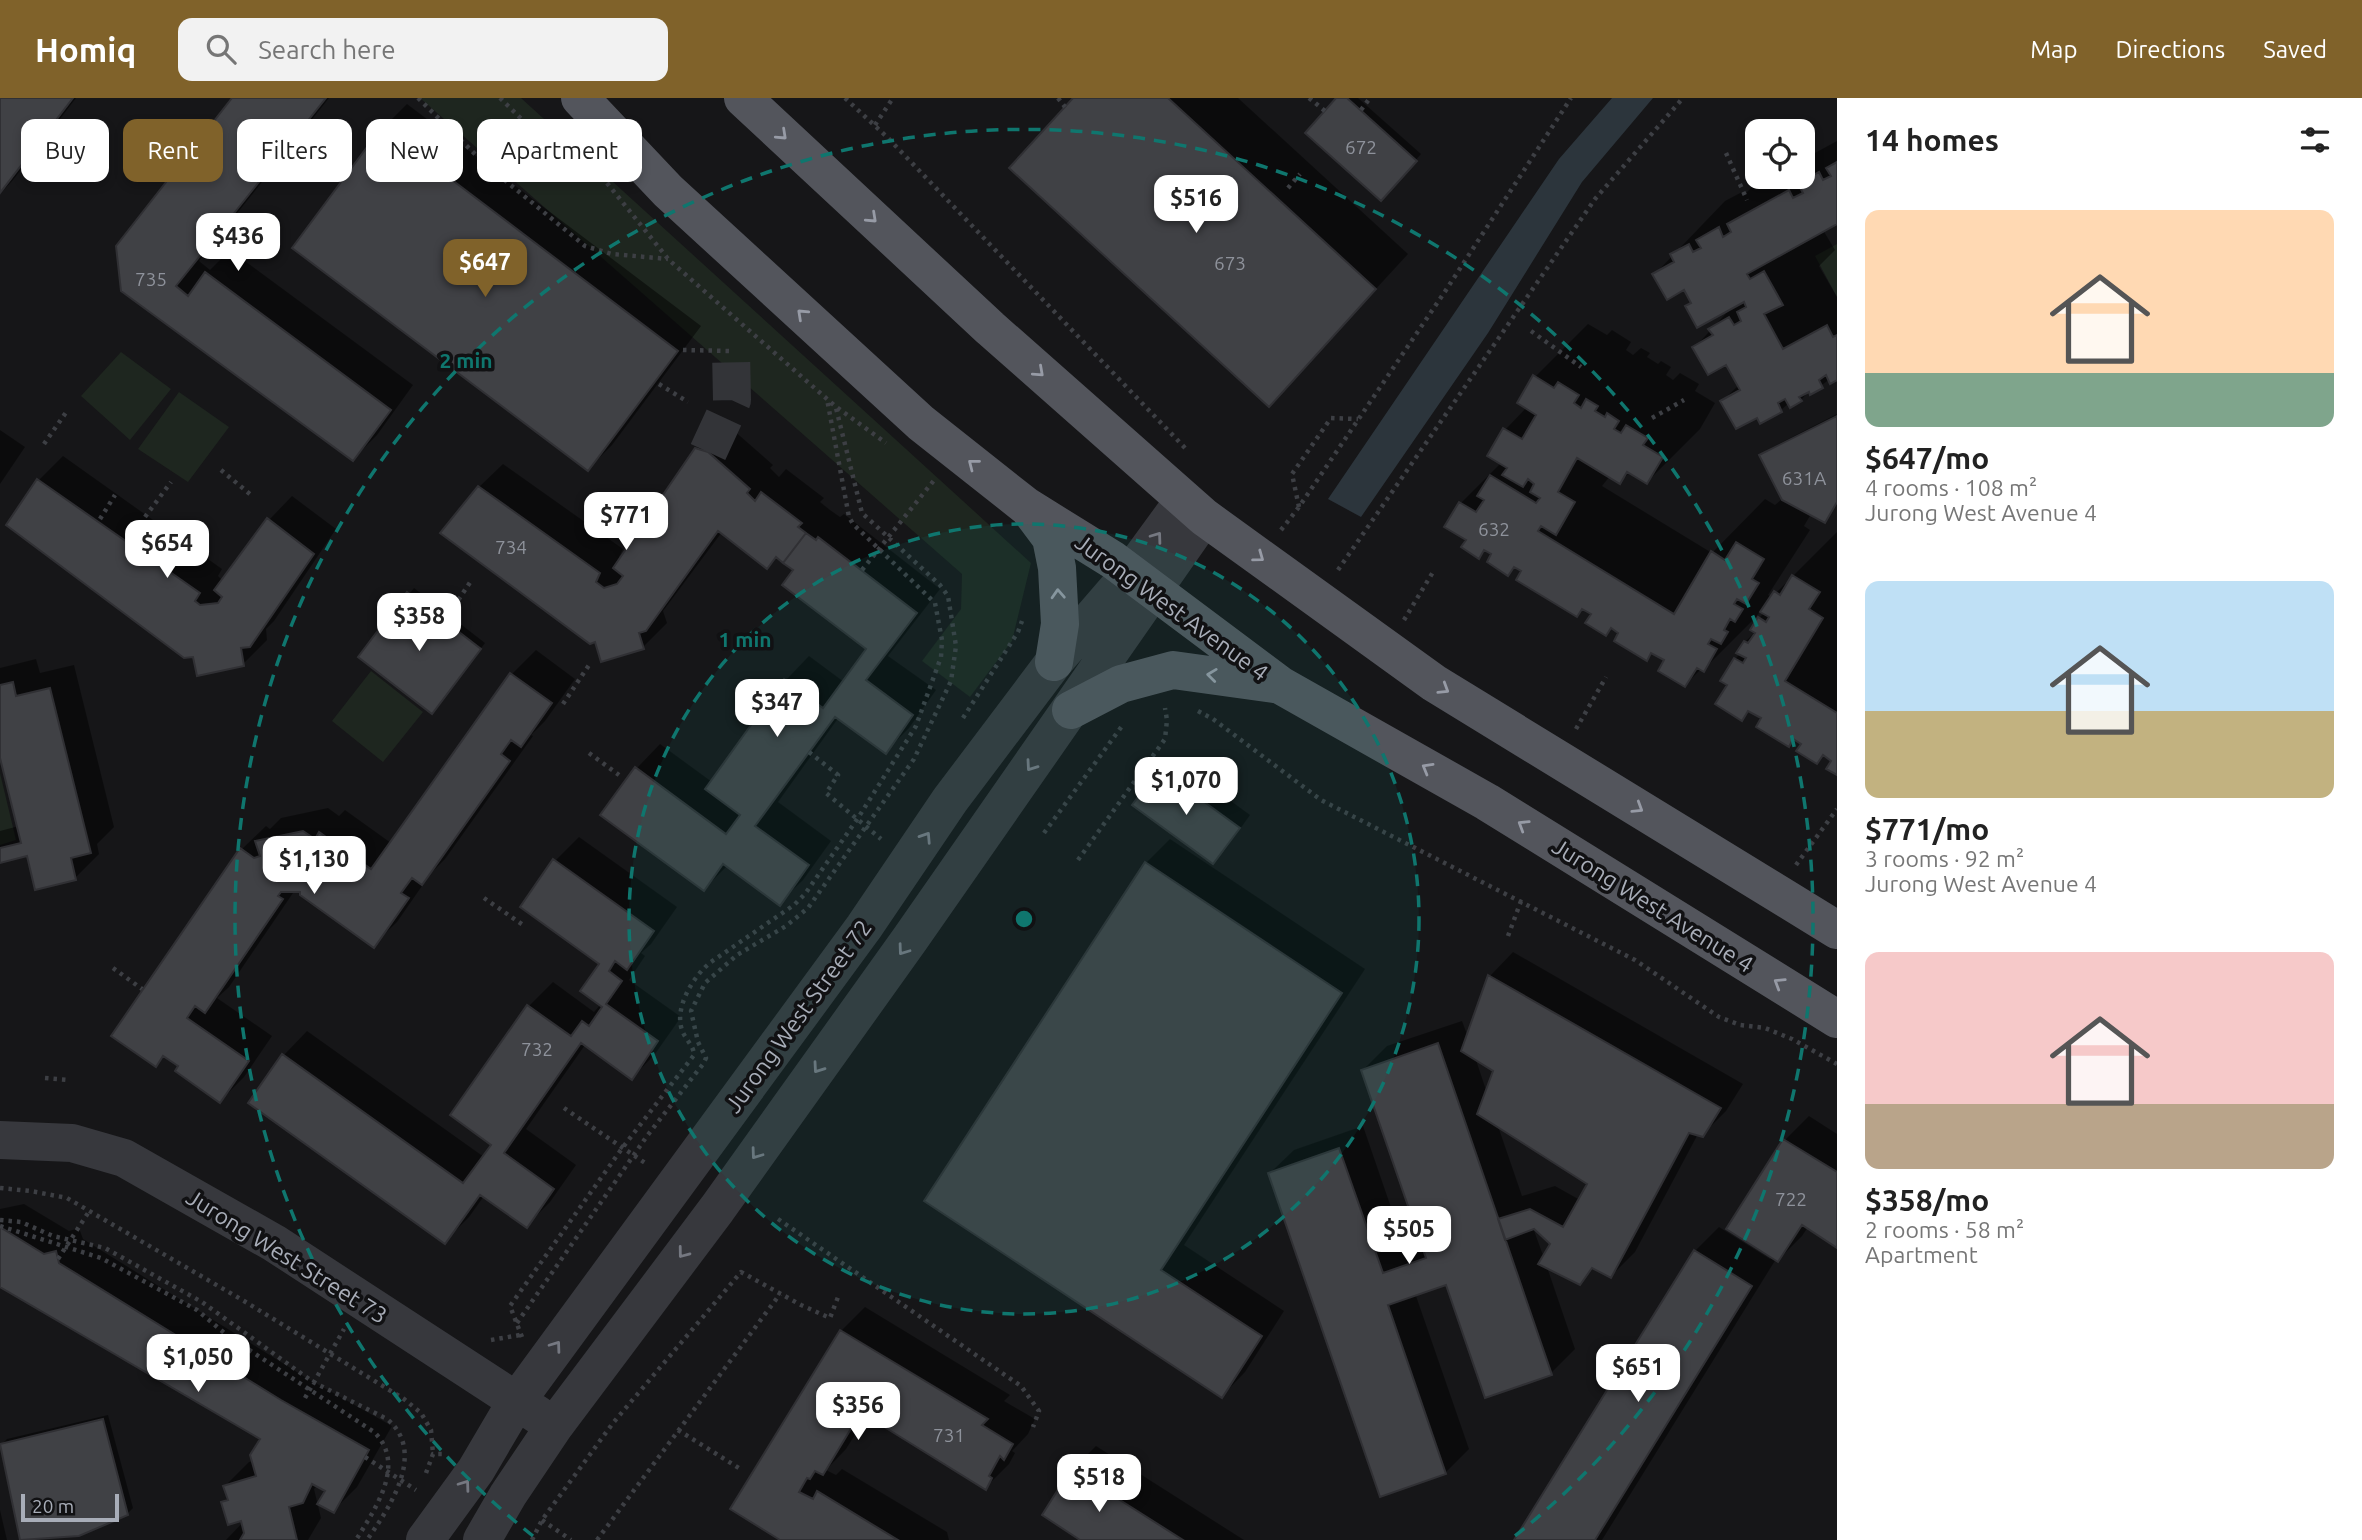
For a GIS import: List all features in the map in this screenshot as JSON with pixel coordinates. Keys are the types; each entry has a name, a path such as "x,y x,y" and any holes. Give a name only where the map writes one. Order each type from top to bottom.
{"main road":[{"name":"Jurong West Avenue 4","path":"580,98 668,191 921,423 1026,506 1113,561 1280,685 1487,802 1837,1019"},
{"path":"743,98 990,328 1194,509 1434,683 1837,930"},
{"path":"1026,506 1051,538 1057,568 1060,624 1054,662"},
{"path":"1071,710 1121,684 1173,670 1280,685"}],"street":[{"name":"Jurong West Street 72","path":"482,1540 555,1424 716,1209 1071,710 1141,582 1194,509"},
{"name":"Jurong West Street 72","path":"425,1540 476,1470 516,1402 668,1167 864,927 950,800 1054,662 1141,582"},
{"name":"Jurong West Street 73","path":"0,1140 72,1143 124,1158 274,1243 516,1402 555,1424"},
{"path":"668,1167 716,1209"}],"path":[{"path":"418,98 485,164 585,246 612,254 669,260"},
{"path":"500,98 521,119"},
{"path":"845,98 875,125 1193,457"},
{"path":"875,125 893,98"},
{"path":"1058,98 1065,107"},
{"path":"1309,98 1325,111"},
{"path":"1361,110 1370,98"},
{"path":"1278,534 1446,290 1570,98"},
{"path":"1333,577 1595,200 1683,98"},
{"path":"1726,153 1747,200"},
{"path":"1287,188 1300,174"},
{"path":"606,182 669,260 835,406 891,447"},
{"path":"1531,331 1581,368"},
{"path":"683,350 731,351"},
{"path":"659,384 688,402"},
{"path":"826,397 849,517 853,524 935,603 942,640 941,656 916,726 858,818 805,894 794,905 711,961 701,972 681,1006 678,1017 682,1033 694,1049 694,1055 623,1147 510,1306 517,1323 633,1155 706,1058 698,1042 691,1012 705,983 737,956 786,926 808,908 914,759 951,681 956,646 948,596 940,584 862,513 835,406"},
{"path":"1652,418 1684,400"},
{"path":"44,444 67,411"},
{"path":"1299,507 1292,474 1331,418 1358,419"},
{"path":"221,470 251,495"},
{"path":"862,570 932,481 945,487"},
{"path":"145,517 170,482"},
{"path":"100,519 116,495"},
{"path":"1403,620 1433,572"},
{"path":"449,614 471,582"},
{"path":"959,725 1018,632 1024,613"},
{"path":"563,704 591,662"},
{"path":"1585,714 1606,677"},
{"path":"1188,705 1213,719 1321,800 1635,960 1719,1017 1740,1025 1765,1028 1792,1039 1837,1064"},
{"path":"1155,711 1177,706"},
{"path":"1078,860 1165,739 1165,707"},
{"path":"1044,833 1122,726 1133,720"},
{"path":"809,752 838,775 826,793 885,842"},
{"path":"589,753 619,775"},
{"path":"1794,869 1837,809"},
{"path":"484,898 523,925"},
{"path":"1508,936 1521,901"},
{"path":"113,968 142,989"},
{"path":"45,1078 69,1080"},
{"path":"564,1108 649,1166 668,1167"},
{"path":"0,1188 67,1198 90,1210 404,1399 421,1413 431,1430 433,1454 416,1491 365,1457"},
{"path":"58,1259 90,1210"},
{"path":"778,1219 1021,1386 1039,1411 1033,1427"},
{"path":"0,1220 21,1222 52,1236 105,1248 202,1302 313,1382 376,1413 397,1427 406,1450 399,1480 387,1510 367,1540"},
{"path":"0,1226 101,1258 197,1310 228,1336 382,1439 387,1451 388,1473 378,1503 356,1540"},
{"path":"532,1540 542,1520 613,1423 741,1272 830,1318 838,1297"},
{"path":"597,1540 780,1293"},
{"path":"305,1398 361,1299"},
{"path":"486,1340 499,1341 527,1331"},
{"path":"678,1430 742,1470"},
{"path":"433,1454 454,1455"},
{"path":"542,1520 571,1540"}],"shaded area":[{"path":"420,98 521,98 544,119 477,119 477,148 463,136 463,119 444,119"},
{"path":"1612,98 1653,98 1582,182 1488,333 1361,517 1328,499 1559,159"},
{"path":"516,182 613,182 1031,563 1012,641 970,697 922,661 961,609 962,574"},
{"path":"1837,244 1837,297 1815,256"},
{"path":"121,352 171,389 130,440 81,396"},
{"path":"179,392 229,427 188,482 138,449"},
{"path":"371,671 423,712 383,762 332,721"},
{"path":"0,773 16,840 0,845"}],"building":[{"path":"0,98 73,98 57,119 21,119 21,166 0,193"},
{"path":"232,98 326,98 309,119 237,119 237,182 259,182 176,286 188,296 205,272 391,410 353,461 121,291 116,246 166,182 223,182 223,119 216,119"},
{"path":"1073,98 1168,98 1376,289 1269,407 1009,168"},
{"path":"1336,98 1347,98 1417,161 1381,201 1305,133"},
{"path":"366,149 366,182 455,182 678,351 588,471 292,248 341,182 352,182 352,167"},
{"path":"1837,162 1837,224 1747,274 1750,279 1764,271 1783,305 1764,314 1783,349 1827,325 1833,337 1837,335 1837,380 1830,384 1826,375 1819,380 1823,388 1799,397 1802,401 1790,408 1785,399 1778,403 1782,412 1760,424 1757,418 1736,429 1720,401 1740,390 1726,365 1708,375 1692,347 1713,335 1708,329 1729,317 1734,325 1741,321 1737,312 1746,307 1744,302 1697,328 1685,306 1691,303 1684,290 1667,300 1652,274 1674,262 1670,254 1689,244 1693,252 1701,248 1696,240 1719,227 1723,237 1731,232 1727,224 1789,190 1793,198 1803,193 1801,189 1815,189 1815,174 1819,172 1823,180 1831,176 1826,168"},
{"path":"1533,375 1554,388 1558,382 1579,395 1574,403 1581,408 1586,399 1598,406 1595,411 1605,417 1607,413 1619,421 1614,429 1621,433 1626,425 1648,438 1643,445 1663,457 1647,484 1627,472 1620,484 1577,458 1558,492 1575,502 1556,535 1541,526 1538,531 1674,614 1711,551 1725,560 1736,542 1764,559 1752,579 1759,583 1746,604 1737,599 1734,604 1743,609 1735,622 1730,619 1724,630 1728,632 1721,644 1711,639 1708,644 1717,649 1704,672 1697,668 1685,687 1658,671 1664,660 1651,653 1647,661 1614,641 1618,633 1611,628 1606,636 1585,623 1591,614 1582,609 1577,617 1516,580 1521,571 1514,567 1508,576 1487,562 1491,554 1484,550 1479,559 1461,547 1466,540 1444,527 1459,502 1476,512 1484,500 1477,496 1490,475 1536,503 1540,498 1530,492 1534,484 1528,479 1523,487 1502,475 1507,468 1487,456 1503,428 1522,439 1536,415 1517,403"},
{"path":"1837,416 1837,502 1825,523 1782,500 1759,455"},
{"path":"695,448 708,452 750,489 747,493 755,501 761,492 802,523 798,527 806,533 783,563 776,557 767,569 718,531 646,631 639,633 644,649 601,662 595,642 590,644 440,533 478,486 600,573 596,582 604,588 617,584 623,576 613,568"},
{"path":"37,479 200,593 195,601 200,605 218,603 222,597 214,590 267,518 314,554 250,647 241,648 244,666 197,676 193,657 184,658 6,525"},
{"path":"806,533 816,540 818,537 917,613 866,680 913,715 886,754 835,717 755,826 809,865 780,906 723,864 704,891 600,815 635,767 726,834 740,815 705,789 784,679 823,708 866,649 782,585 793,570 783,563"},
{"path":"1792,575 1820,592 1809,609 1823,618 1785,681 1837,713 1837,775 1826,769 1831,761 1823,755 1817,764 1796,751 1801,744 1793,739 1789,747 1756,727 1761,718 1748,711 1742,721 1715,704 1727,685 1720,681 1734,658 1743,663 1746,658 1736,653 1744,641 1748,643 1755,633 1750,630 1758,617 1766,622 1769,617 1760,612 1774,591 1780,595"},
{"path":"407,592 481,649 432,714 358,657"},
{"path":"510,673 552,703 521,747 511,740 501,754 510,761 422,885 412,878 401,893 409,898 374,948 300,895 300,892 281,892 278,896 283,899 205,1013 195,1006 187,1018 249,1061 220,1103 175,1071 178,1066 163,1056 156,1067 111,1036 240,848 254,858 260,856 255,841 303,831 315,839 319,832 371,869"},
{"path":"13,682 16,696 50,688 91,853 71,858 76,880 35,890 27,856 0,863 0,848 21,843 0,758 0,685"},
{"path":"1159,769 1240,828 1213,864 1132,805"},
{"path":"553,859 654,931 627,970 615,961 609,971 622,981 606,1004 658,1041 632,1080 581,1043 504,1153 554,1189 527,1228 480,1195 445,1244 248,1103 282,1054 463,1183 491,1145 450,1115 527,1005 571,1036 582,1021 589,1026 602,1007 580,991 599,964 520,907"},
{"path":"1145,862 1342,993 1161,1270 1262,1336 1222,1398 924,1201"},
{"path":"1488,975 1721,1108 1703,1137 1689,1133 1611,1278 1592,1268 1580,1285 1538,1264 1550,1244 1534,1229 1505,1240 1498,1219 1530,1209 1563,1227 1587,1184 1477,1114 1493,1071 1461,1051"},
{"path":"1438,1043 1552,1375 1485,1398 1446,1285 1388,1305 1446,1474 1380,1497 1268,1173 1339,1148 1383,1273 1426,1258 1361,1070"},
{"path":"1783,1139 1837,1172 1837,1248 1802,1225 1778,1262 1726,1229"},
{"path":"0,1227 44,1254 56,1251 59,1263 281,1400 369,1450 334,1513 317,1504 325,1491 312,1484 303,1503 289,1507 297,1540 240,1540 244,1533 241,1521 228,1525 221,1502 228,1500 223,1486 256,1476 250,1455 260,1439 0,1287"},
{"path":"1694,1250 1752,1286 1595,1540 1514,1540"},
{"path":"840,1330 988,1419 982,1425 1013,1444 1004,1460 1000,1456 989,1476 992,1478 986,1490 865,1415 869,1407 856,1398 846,1412 849,1414 844,1422 852,1427 823,1475 815,1471 810,1479 807,1478 799,1492 813,1499 817,1491 898,1540 780,1540 730,1509"},
{"path":"103,1419 128,1515 79,1536 20,1540 0,1444"},
{"path":"1071,1469 1183,1540 1080,1540 1042,1515"}],"tunnel":[{"path":"708,452 732,400 731,351"}]}
